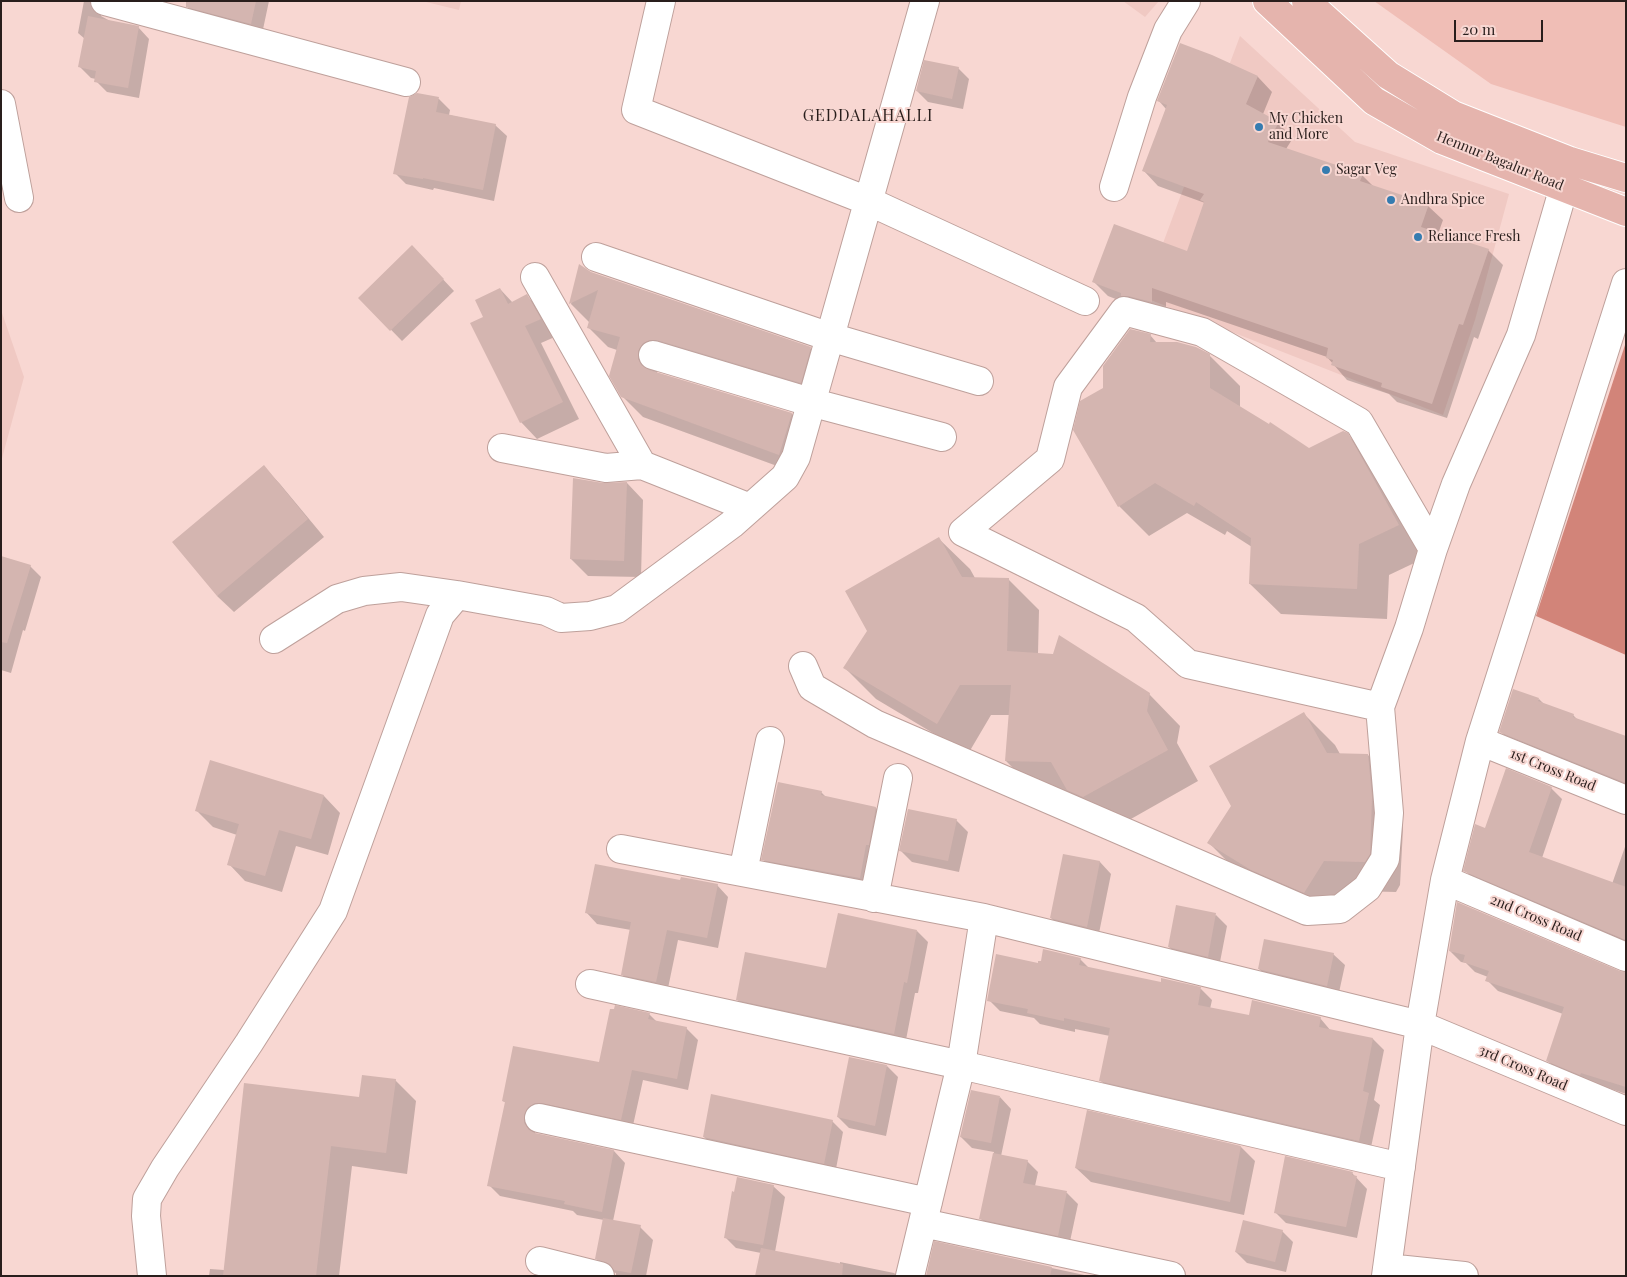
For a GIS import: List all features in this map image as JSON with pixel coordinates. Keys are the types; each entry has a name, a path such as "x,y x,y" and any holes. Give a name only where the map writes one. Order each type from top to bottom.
{"main road":[{"name":"Hennur Bagalur Road","path":"1267,1 1374,101 1442,140 1626,212"},
{"name":"Hennur Bagalur Road","path":"1306,1 1388,76 1453,115 1570,161 1626,178"}],"street":[{"path":"105,1 406,82"},
{"path":"661,1 636,110 868,201 1085,302"},
{"path":"274,639 336,599 364,591 402,587 457,595 546,612 562,618 590,616 617,609 732,524 785,477 796,456 925,1"},
{"path":"1114,187 1142,97 1168,30 1186,1"},
{"path":"1,104 19,198"},
{"path":"803,666 812,687 875,724 1307,911 1340,909 1367,888 1385,859 1389,813 1380,707 1409,628 1433,549 1456,484 1521,335 1564,187"},
{"path":"596,257 830,337 979,381"},
{"path":"535,277 642,465"},
{"path":"1464,1276 1387,1272 1420,1024 1445,880 1480,741 1626,283"},
{"path":"1380,707 1188,664 1136,618 963,532 1050,459 1068,387 1124,311 1202,332 1359,422 1433,549"},
{"path":"653,354 810,402 942,437"},
{"path":"502,448 606,468 642,465 750,508"},
{"path":"152,1276 146,1216 147,1199 165,1168 333,911 435,626 440,615 457,595"},
{"path":"743,872 770,741"},
{"name":"1st Cross Road","path":"1480,741 1626,800"},
{"path":"874,898 898,778"},
{"name":"3rd Cross Road","path":"621,849 984,918 1420,1024 1626,1111"},
{"name":"2nd Cross Road","path":"1445,880 1626,957"},
{"path":"910,1276 961,1065 984,918"},
{"path":"590,984 961,1065 1401,1167"},
{"path":"539,1118 926,1213 1171,1276"},
{"path":"540,1261 600,1276"}],"shaded area":[{"path":"422,1 461,1 459,10"},
{"path":"1123,1 1159,1 1145,17"},
{"path":"1374,1 1626,1 1626,127 1491,84"},
{"path":"1240,36 1355,142 1509,194 1475,320 1443,415 1143,297"},
{"path":"1,310 24,377 1,462"},
{"path":"1626,342 1626,655 1536,616"}],"building":[{"path":"186,1 256,1 251,24 186,7"},
{"path":"88,16 139,26 128,88 94,82 96,71 78,67"},
{"path":"1180,43 1258,76 1246,104 1279,122 1268,142 1363,174 1360,181 1429,204 1421,227 1489,249 1463,325 1459,324 1432,404 1381,387 1382,383 1331,365 1333,360 1326,358 1328,348 1152,288 1152,302 1121,296 1121,293 1092,282 1114,224 1187,251 1204,202 1200,200 1204,194 1142,171 1167,105 1157,101"},
{"path":"924,60 959,67 952,99 916,91"},
{"path":"417,93 439,97 436,112 496,124 483,190 393,174 409,97"},
{"path":"412,245 444,279 390,331 358,298"},
{"path":"579,264 591,272 811,347 801,383 657,340 643,343 638,351 638,359 641,365 649,370 792,413 779,455 621,397 609,376 620,337 587,328 598,290 569,304"},
{"path":"500,288 508,304 527,294 541,319 525,326 563,402 520,423 470,323 483,317 475,300"},
{"path":"1130,329 1151,334 1150,342 1177,342 1196,347 1210,354 1210,388 1269,424 1270,422 1309,448 1343,431 1348,433 1399,525 1359,544 1357,589 1249,584 1251,538 1196,502 1194,506 1155,483 1118,507 1073,430 1080,401 1103,388 1103,366"},
{"path":"264,465 308,519 217,596 172,542"},
{"path":"573,478 603,483 627,482 624,561 570,559"},
{"path":"939,537 962,577 1009,578 1007,651 1053,654 1059,635 1150,693 1147,711 1168,750 1083,797 1067,790 1051,762 1005,761 1011,685 960,685 937,724 843,668 867,631 845,591"},
{"path":"1,556 31,565 7,643 1,642"},
{"path":"1513,689 1539,698 1538,701 1574,714 1573,717 1626,736 1626,783 1499,732"},
{"path":"1304,712 1327,753 1368,754 1372,797 1370,854 1365,862 1324,861 1304,893 1251,870 1207,843 1231,806 1209,766"},
{"path":"210,760 324,795 311,839 279,830 265,876 227,865 239,824 195,811"},
{"path":"1506,768 1552,787 1529,852 1626,887 1626,940 1463,871 1475,824 1485,828"},
{"path":"778,782 822,791 821,795 876,807 869,845 866,845 860,878 761,860"},
{"path":"908,809 957,819 948,861 899,851"},
{"path":"1063,854 1100,861 1087,927 1050,918"},
{"path":"595,864 680,880 681,877 718,884 707,938 667,930 656,982 621,975 631,922 585,913"},
{"path":"1457,902 1626,972 1626,1087 1581,1073 1580,1075 1546,1061 1564,1007 1485,981 1489,971 1463,962 1465,955 1449,951"},
{"path":"1176,905 1216,913 1208,957 1168,947"},
{"path":"838,913 917,930 907,983 904,982 894,1034 736,1000 745,952 826,968"},
{"path":"1264,939 1334,953 1327,986 1258,969"},
{"path":"1043,949 1081,958 1079,965 1161,982 1161,978 1201,987 1198,1005 1249,1015 1252,1000 1321,1017 1319,1027 1373,1038 1363,1091 1369,1093 1359,1141 1099,1081 1110,1028 1064,1018 1064,1021 1027,1013 1028,1009 987,1001 996,954 1038,963 1038,961 1041,961"},
{"path":"615,1005 650,1013 648,1019 687,1027 677,1079 632,1070 621,1120 542,1103 535,1103 528,1107 524,1115 524,1123 529,1130 535,1133 614,1150 602,1212 564,1204 565,1201 487,1186 505,1102 502,1101 513,1046 599,1062 610,1009 614,1009"},
{"path":"849,1057 887,1065 875,1126 837,1117"},
{"path":"362,1075 396,1079 386,1153 331,1146 316,1276 223,1276 244,1083 359,1097"},
{"path":"971,1090 1000,1096 991,1143 960,1137"},
{"path":"711,1094 833,1120 824,1164 703,1137"},
{"path":"1087,1110 1241,1146 1230,1202 1075,1168"},
{"path":"993,1153 1028,1160 1023,1183 1067,1191 1058,1236 979,1219"},
{"path":"1285,1156 1353,1172 1352,1175 1357,1176 1346,1227 1274,1213"},
{"path":"737,1177 774,1185 763,1245 724,1238 732,1191 734,1192"},
{"path":"603,1218 641,1225 631,1273 614,1270 610,1264 595,1259"},
{"path":"1243,1220 1283,1230 1275,1262 1235,1252"},
{"path":"934,1241 1052,1267 1050,1276 926,1276"},
{"path":"761,1248 843,1264 842,1276 755,1276"}],"place":[{"name":"My Chicken and More","path":"1259,127"},
{"name":"Sagar Veg","path":"1326,170"},
{"name":"Andhra Spice","path":"1391,200"},
{"name":"Reliance Fresh","path":"1418,237"}],"district":[{"name":"GEDDALAHALLI","path":"868,116"}]}
